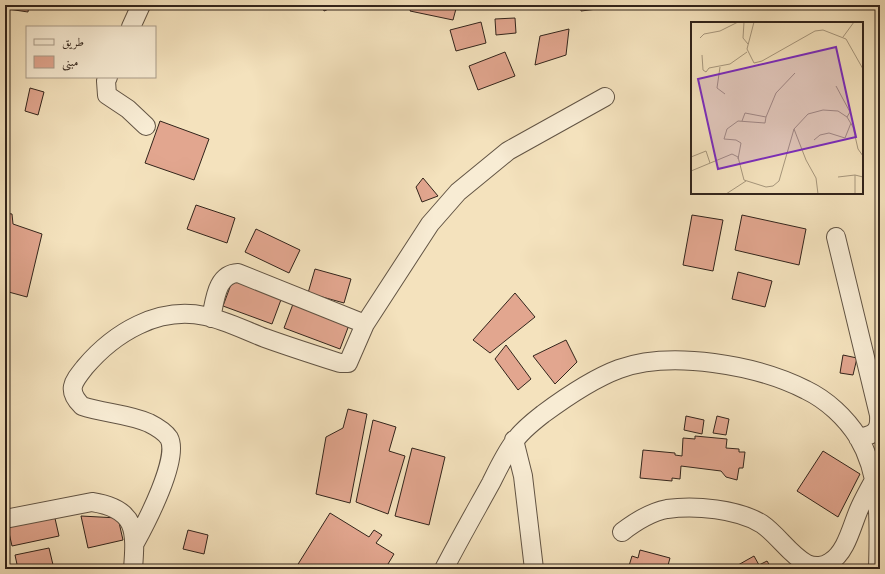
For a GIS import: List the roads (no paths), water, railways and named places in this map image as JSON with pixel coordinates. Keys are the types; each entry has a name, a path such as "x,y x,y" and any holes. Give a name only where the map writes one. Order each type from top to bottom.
{"street":[{"path":"131,26 141,5"},
{"path":"108,78 106,81 107,96 146,126"},
{"path":"135,543 153,507 171,461 171,450 169,438 149,423 82,406 75,398 73,391 74,382 77,376 105,345 130,329 148,321 169,314 184,314 211,318 340,363 348,363 365,324 430,224 458,192 508,151 605,97"},
{"path":"836,236 880,424 877,431 872,435 858,438"},
{"path":"211,318 217,290 224,278 232,273 238,273 365,324"},
{"path":"444,569 514,440 543,414 598,378 620,369 661,361 689,361 718,364 785,380 808,390 831,406 845,419 858,438 871,466 879,512 878,569"},
{"path":"514,440 523,476 534,569"},
{"path":"622,532 638,521 667,510 704,509 724,511 750,518 762,525 802,561 809,565 818,566 831,562 838,555 860,506 874,480"},
{"path":"5,519 92,502 105,504 121,513 131,522 135,543 133,569"}]}
